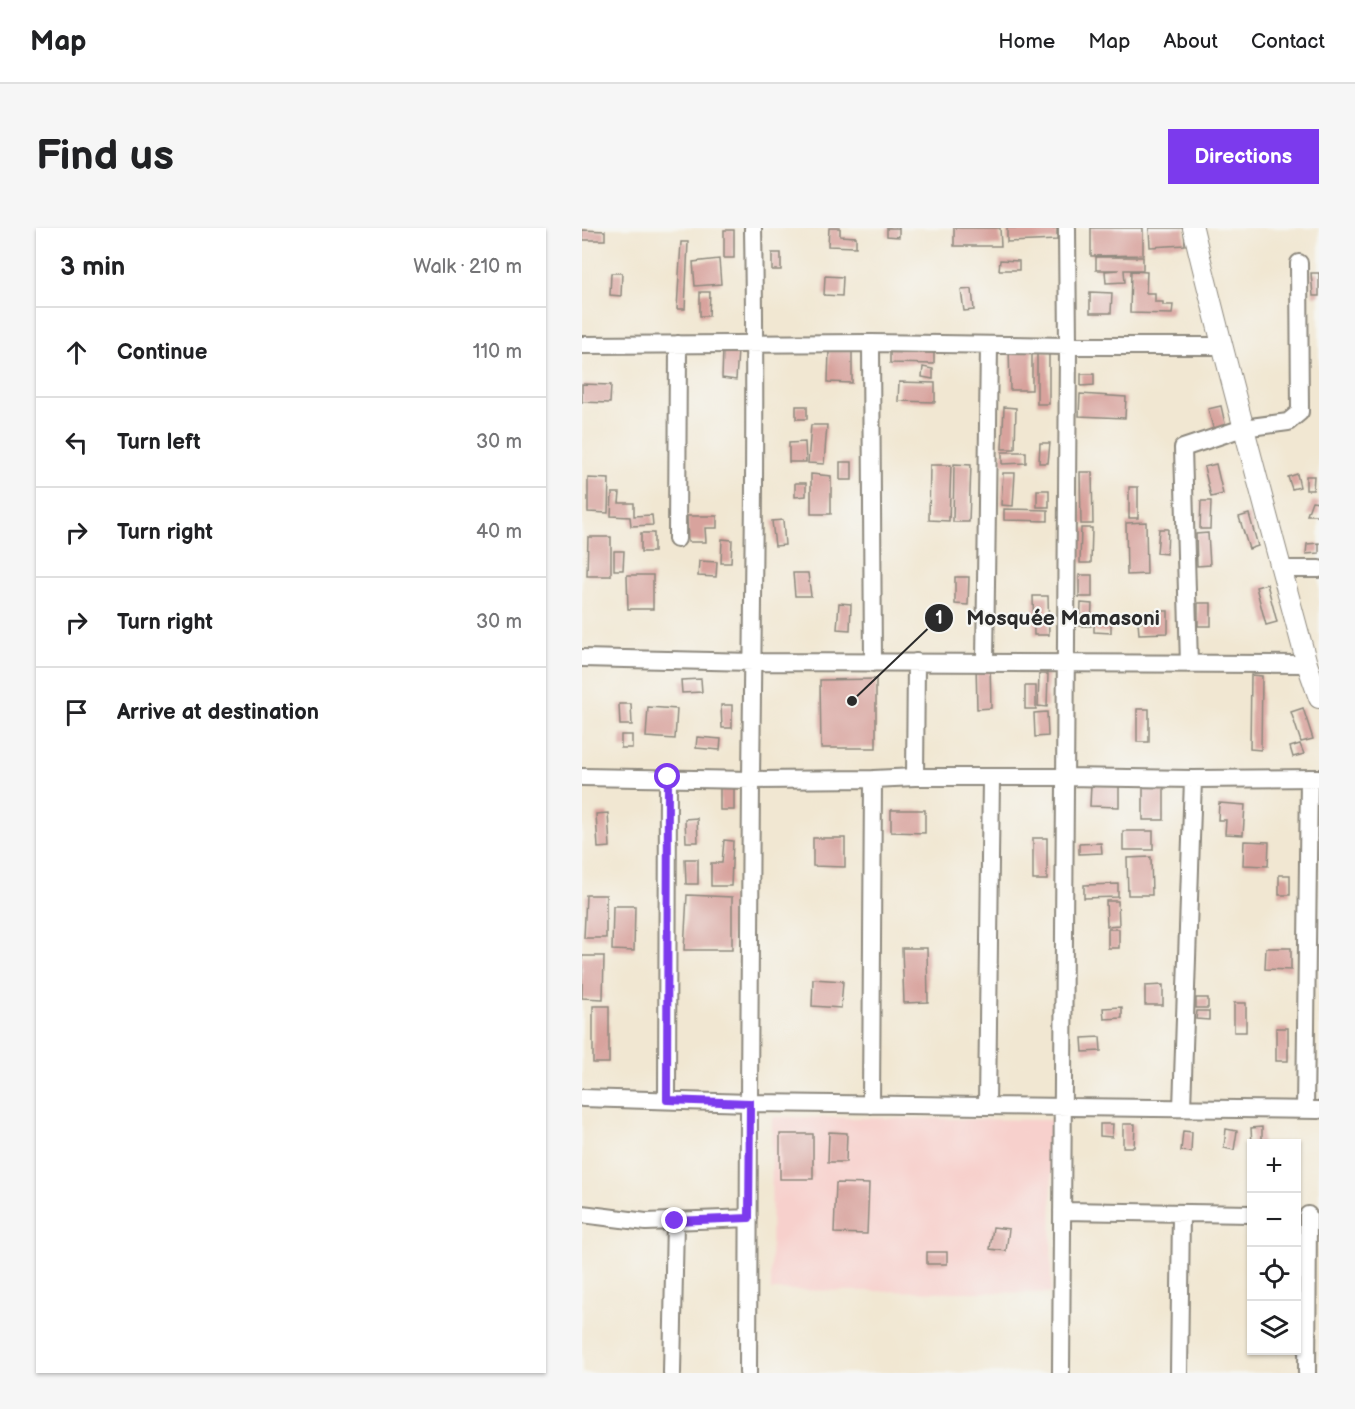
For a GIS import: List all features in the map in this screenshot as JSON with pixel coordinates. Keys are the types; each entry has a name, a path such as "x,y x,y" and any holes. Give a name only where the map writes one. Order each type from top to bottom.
{"street":[{"path":"748,1373 755,344 753,228"},
{"path":"1061,1373 1067,228"},
{"path":"1193,228 1243,428 1307,664 1319,698"},
{"path":"1189,664 1184,448 1243,428 1288,422 1300,412 1299,263"},
{"path":"677,539 678,344"},
{"path":"871,344 873,663"},
{"path":"582,345 1222,346"},
{"path":"985,663 990,345"},
{"path":"1281,569 1319,569"},
{"path":"582,658 873,663 1307,664"},
{"path":"915,777 916,662"},
{"path":"582,777 751,780 915,777 1314,778 1312,1110 750,1103 582,1098"},
{"path":"667,1100 668,777"},
{"path":"987,1106 991,777"},
{"path":"871,1104 873,779"},
{"path":"1182,1108 1192,779"},
{"path":"1062,1211 1247,1214"},
{"path":"1179,1373 1181,1213"},
{"path":"582,1214 646,1222 749,1218"},
{"path":"1307,1373 1308,1215"},
{"path":"672,1373 675,1221"}],"shaded area":[{"path":"772,1117 1052,1120 1051,1293 771,1290"}],"building":[{"path":"829,228 840,228 840,236 856,237 856,247 828,246"},
{"path":"887,228 899,228 899,237 887,236"},
{"path":"954,228 1000,228 1001,246 954,246"},
{"path":"1007,228 1057,228 1057,240 1007,242"},
{"path":"1091,228 1143,228 1143,255 1091,256"},
{"path":"1149,228 1184,228 1185,245 1150,247"},
{"path":"582,230 605,231 605,240 582,240"},
{"path":"724,230 734,230 734,258 724,258"},
{"path":"681,242 688,242 685,309 677,309"},
{"path":"772,253 781,253 781,270 772,270"},
{"path":"1096,257 1143,257 1143,270 1124,270 1125,282 1106,283 1105,271 1119,270 1096,270"},
{"path":"719,259 721,284 695,286 693,262"},
{"path":"1000,260 1019,261 1019,270 999,270"},
{"path":"1131,271 1147,272 1146,293 1155,293 1155,302 1173,305 1172,314 1130,313"},
{"path":"611,273 622,273 621,296 610,295"},
{"path":"1311,273 1319,273 1319,296 1313,296"},
{"path":"825,276 843,277 842,296 824,295"},
{"path":"972,289 974,310 964,311 961,290"},
{"path":"700,292 710,292 709,316 700,316"},
{"path":"1090,292 1112,293 1111,313 1090,313"},
{"path":"890,345 934,346 934,364 890,363"},
{"path":"1009,346 1032,346 1032,390 1010,390"},
{"path":"723,349 738,350 736,380 722,378"},
{"path":"829,350 852,350 852,383 828,382"},
{"path":"1049,352 1049,404 1037,404 1037,353"},
{"path":"923,367 933,369 933,379 922,377"},
{"path":"1081,374 1094,374 1094,385 1081,386"},
{"path":"899,382 935,383 935,402 898,401"},
{"path":"582,384 611,385 610,403 582,402"},
{"path":"1080,394 1126,397 1125,418 1079,416"},
{"path":"796,406 807,406 807,419 796,419"},
{"path":"1221,406 1226,428 1214,431 1208,409"},
{"path":"1004,407 1016,408 1015,449 1002,449"},
{"path":"811,425 827,425 824,464 808,463"},
{"path":"805,442 806,462 789,462 789,443"},
{"path":"1040,443 1050,443 1048,463 1039,463"},
{"path":"1002,452 1026,452 1026,463 1002,464"},
{"path":"840,462 852,462 852,480 840,480"},
{"path":"954,464 971,465 969,522 953,522"},
{"path":"1216,464 1223,494 1211,497 1204,467"},
{"path":"930,465 951,465 949,521 929,520"},
{"path":"1080,472 1092,472 1093,524 1081,524"},
{"path":"1003,473 1015,473 1013,506 1001,505"},
{"path":"811,474 831,476 831,514 811,514"},
{"path":"1297,474 1300,487 1292,489 1288,477"},
{"path":"1306,476 1314,476 1313,490 1306,490"},
{"path":"588,478 609,479 608,513 588,512"},
{"path":"795,483 806,483 806,496 795,497"},
{"path":"1129,487 1138,487 1138,518 1129,518"},
{"path":"1037,490 1049,490 1049,507 1037,507"},
{"path":"612,493 620,493 619,503 634,503 634,516 652,515 653,525 631,526 630,517 611,516"},
{"path":"1201,501 1211,501 1210,529 1200,529"},
{"path":"1312,501 1319,502 1319,515 1307,515"},
{"path":"1004,509 1048,510 1048,521 1004,520"},
{"path":"1249,514 1258,546 1249,549 1239,517"},
{"path":"687,516 717,516 717,528 705,528 706,542 688,542"},
{"path":"783,520 785,545 775,546 772,521"},
{"path":"1146,522 1147,574 1127,575 1126,523"},
{"path":"1081,528 1092,528 1091,563 1080,563"},
{"path":"1159,529 1168,529 1167,554 1157,553"},
{"path":"641,533 654,533 654,552 641,552"},
{"path":"1208,533 1210,565 1197,566 1196,534"},
{"path":"588,537 611,537 611,576 587,576"},
{"path":"722,539 732,540 731,563 721,563"},
{"path":"1319,543 1319,553 1306,554 1307,544"},
{"path":"614,551 624,551 623,570 614,570"},
{"path":"699,561 717,562 716,577 698,576"},
{"path":"793,573 808,573 811,596 795,596"},
{"path":"627,575 653,575 653,609 628,609"},
{"path":"1079,575 1092,575 1092,597 1079,597"},
{"path":"955,577 969,577 968,605 955,604"},
{"path":"1267,584 1277,622 1266,625 1256,587"},
{"path":"1033,596 1048,596 1049,635 1034,635"},
{"path":"839,603 851,604 850,630 837,629"},
{"path":"1081,603 1092,604 1091,626 1080,626"},
{"path":"1198,603 1211,603 1211,626 1198,626"},
{"path":"1155,611 1168,611 1168,633 1139,634 1138,622 1156,622"},
{"path":"1094,622 1111,622 1111,633 1094,632"},
{"path":"990,663 991,708 977,709 976,664"},
{"path":"1039,674 1048,674 1047,707 1038,706"},
{"path":"1251,675 1262,676 1261,750 1250,749"},
{"path":"701,679 702,692 682,693 681,680"},
{"path":"876,679 876,748 821,748 820,680"},
{"path":"1025,686 1036,686 1036,709 1025,709"},
{"path":"619,704 631,704 632,725 620,725"},
{"path":"721,705 732,705 732,728 722,728"},
{"path":"648,707 677,709 675,739 646,737"},
{"path":"1303,708 1313,739 1301,742 1291,712"},
{"path":"1137,709 1149,709 1149,742 1137,742"},
{"path":"1047,712 1048,736 1035,737 1034,713"},
{"path":"621,735 632,735 632,748 621,748"},
{"path":"697,737 721,739 720,750 696,748"},
{"path":"1300,744 1304,754 1293,757 1290,747"},
{"path":"720,783 734,783 734,810 720,810"},
{"path":"1091,784 1119,785 1119,807 1090,806"},
{"path":"1143,785 1164,785 1164,820 1143,820"},
{"path":"1219,803 1245,805 1243,835 1225,834 1226,820 1218,820"},
{"path":"891,810 925,810 925,833 891,832"},
{"path":"608,813 610,847 598,848 596,814"},
{"path":"697,818 698,842 686,842 685,819"},
{"path":"1123,831 1153,831 1153,850 1123,850"},
{"path":"813,838 845,838 845,867 813,866"},
{"path":"1033,838 1047,838 1047,880 1033,880"},
{"path":"724,840 733,841 731,886 711,886 711,863 722,863"},
{"path":"1244,841 1269,842 1268,866 1243,865"},
{"path":"1101,843 1102,853 1079,854 1079,844"},
{"path":"1151,857 1152,895 1128,895 1127,858"},
{"path":"685,859 698,859 698,884 686,884"},
{"path":"1279,875 1290,875 1290,895 1279,895"},
{"path":"1118,884 1118,897 1084,898 1084,885"},
{"path":"586,895 606,895 606,938 584,938"},
{"path":"687,895 732,897 732,950 684,950"},
{"path":"1106,901 1118,901 1119,925 1107,926"},
{"path":"613,906 635,906 634,951 612,950"},
{"path":"1108,929 1119,929 1119,948 1108,948"},
{"path":"902,948 927,948 928,1002 904,1003"},
{"path":"1266,948 1291,948 1291,970 1265,969"},
{"path":"582,956 604,956 603,999 582,998"},
{"path":"813,979 843,981 841,1008 812,1006"},
{"path":"1163,985 1163,1005 1145,1005 1145,986"},
{"path":"1196,998 1208,998 1208,1008 1196,1008"},
{"path":"1234,1003 1246,1003 1246,1032 1234,1032"},
{"path":"593,1006 609,1006 609,1063 593,1063"},
{"path":"1122,1007 1122,1018 1104,1019 1103,1008"},
{"path":"1197,1011 1209,1011 1209,1020 1196,1019"},
{"path":"1276,1028 1288,1028 1288,1061 1276,1061"},
{"path":"1100,1037 1101,1051 1083,1052 1082,1038"},
{"path":"1100,1124 1113,1124 1112,1137 1100,1136"},
{"path":"1123,1124 1135,1124 1134,1147 1123,1147"},
{"path":"1262,1127 1262,1139 1252,1139 1251,1128"},
{"path":"1226,1129 1237,1131 1234,1150 1224,1148"},
{"path":"1183,1131 1192,1132 1191,1152 1181,1151"},
{"path":"829,1132 847,1133 846,1162 828,1162"},
{"path":"780,1134 813,1134 813,1179 780,1179"},
{"path":"836,1183 869,1184 867,1234 834,1233"},
{"path":"993,1227 1009,1229 1006,1251 990,1249"},
{"path":"927,1252 947,1252 947,1264 927,1264"}],"place":[{"name":"Mosquée Mamasoni","path":"852,701"}],"route":[{"path":"668,777 667,1100 750,1103 749,1218 675,1221"}]}
